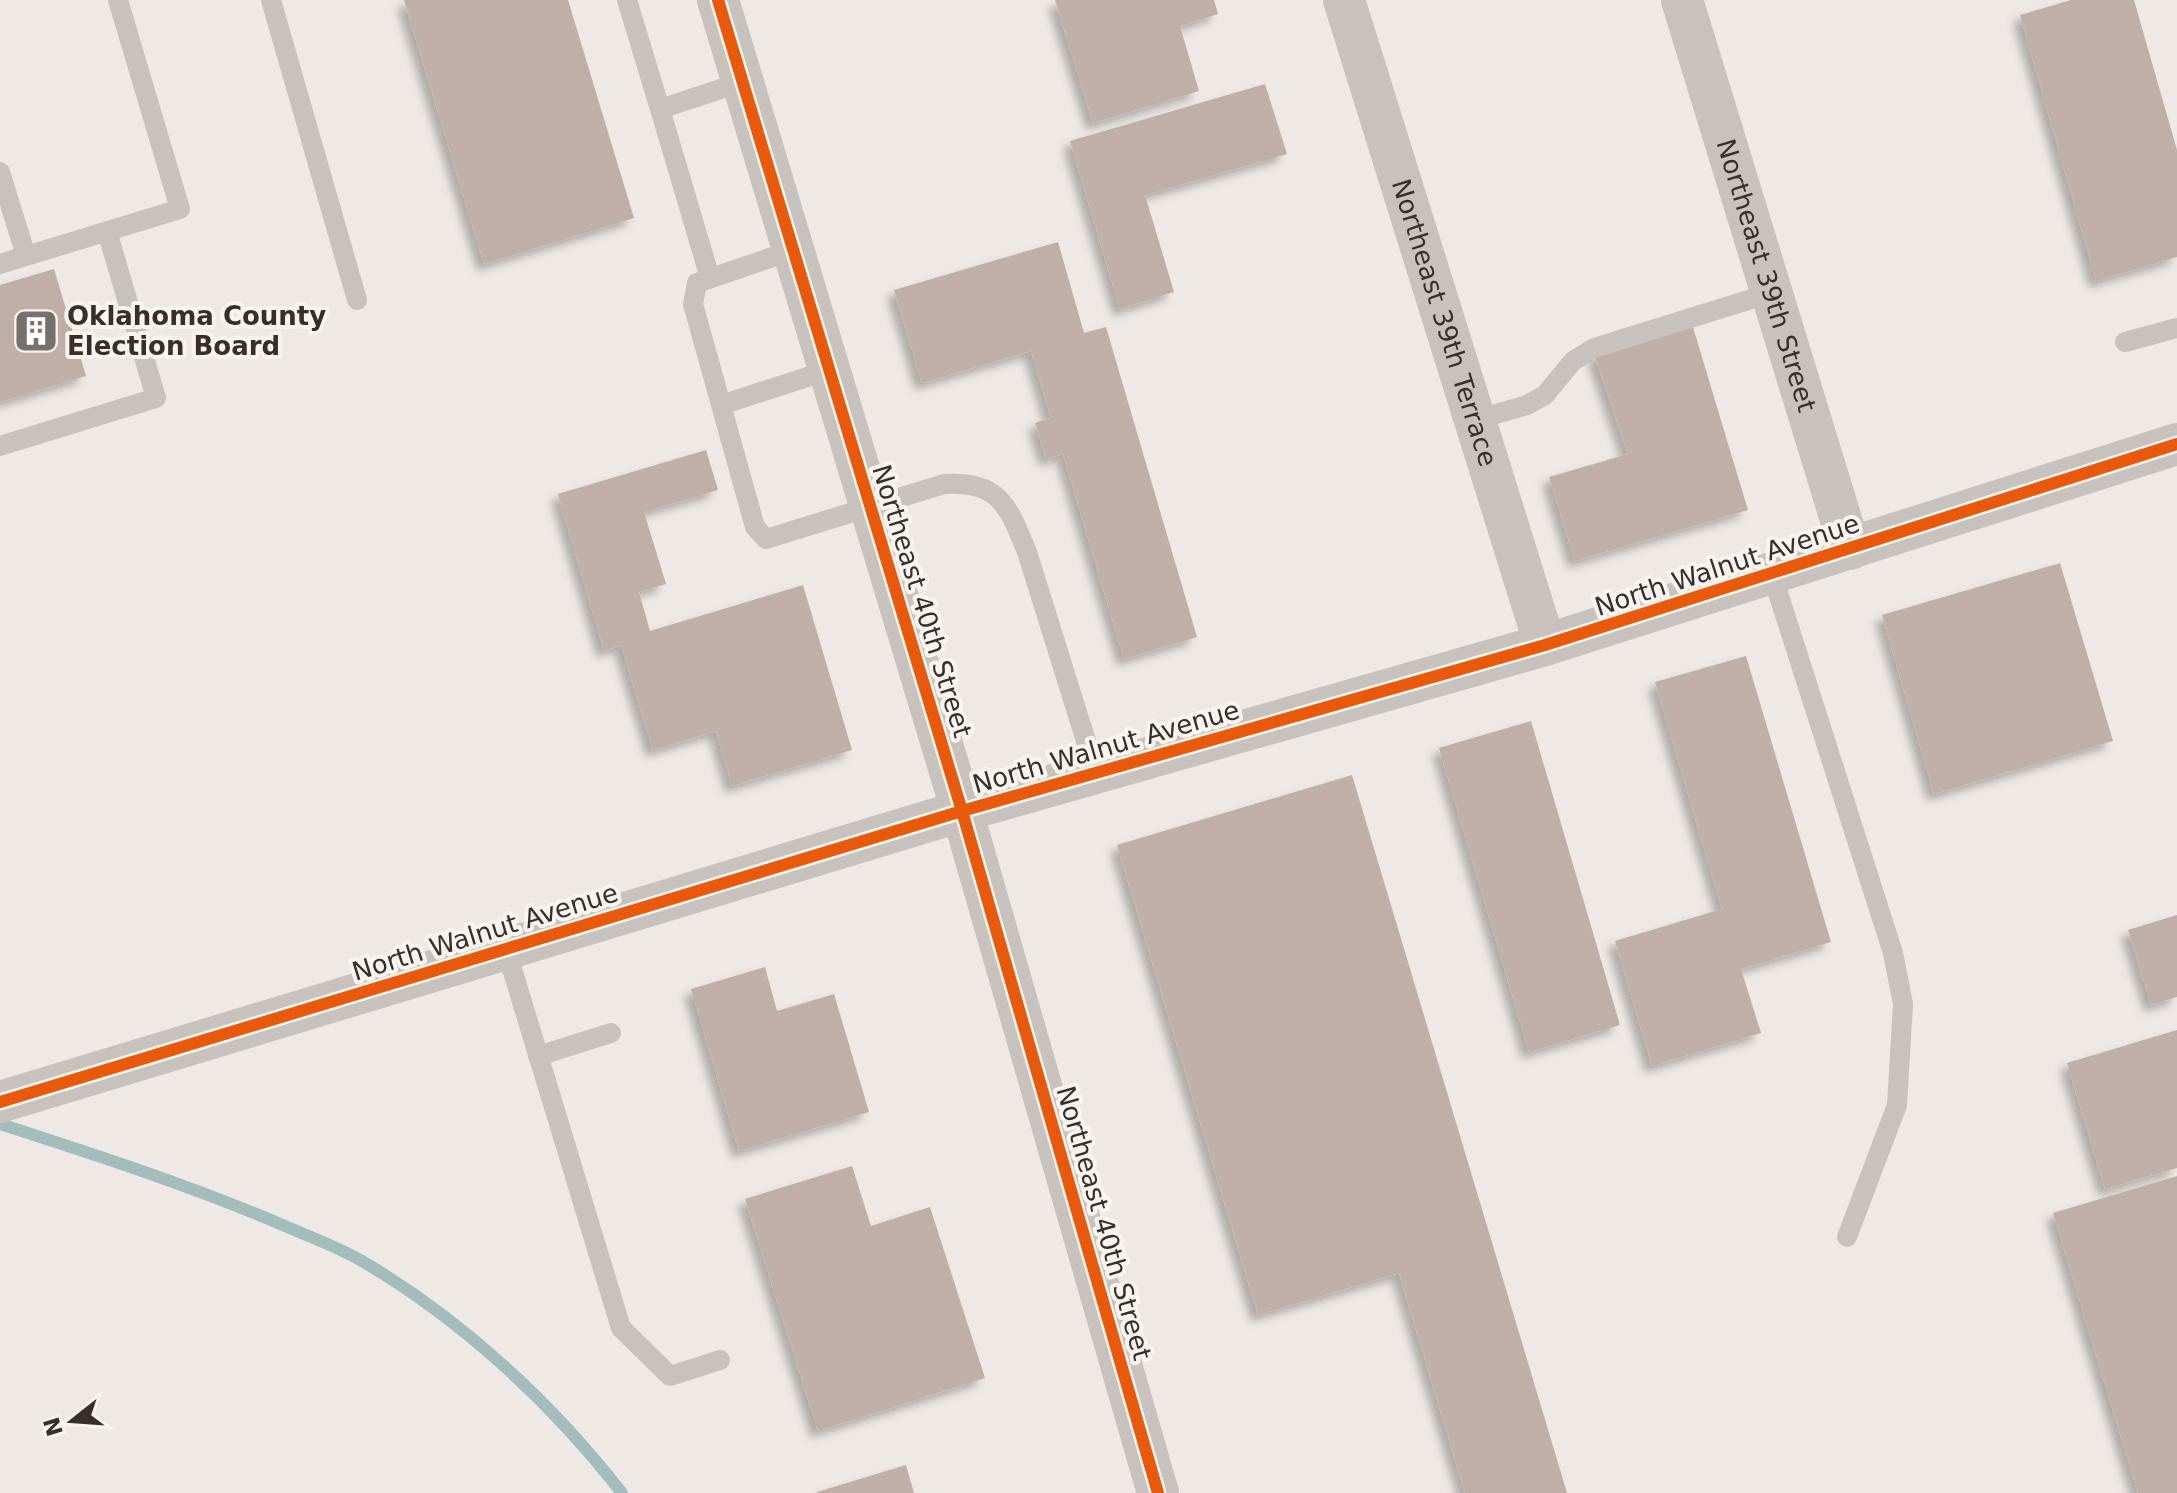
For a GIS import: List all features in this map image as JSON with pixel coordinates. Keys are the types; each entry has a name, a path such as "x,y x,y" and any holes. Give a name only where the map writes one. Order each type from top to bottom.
{"street":[{"name":"Northeast 40th Street","path":"718,0 962,811 1158,1493"},
{"name":"Northeast 39th Terrace","path":"1344,0 1545,645"},
{"name":"Northeast 39th Street","path":"1682,0 1850,549"},
{"name":"North Walnut Avenue","path":"1,1102 962,811 1545,645 2177,444"}],"lane":[{"path":"0,264 180,209 118,0"},
{"path":"271,0 357,300"},
{"path":"627,0 710,278"},
{"path":"660,109 742,82"},
{"path":"0,172 26,256"},
{"path":"0,446 156,398 107,231"},
{"path":"793,250 697,283 693,304 755,527 766,539 944,484 974,482 995,494 1014,519 1027,552 1096,773"},
{"path":"1475,420 1527,405 1545,395 1573,361 1594,348 1771,293"},
{"path":"2125,342 2177,328"},
{"path":"721,405 829,370"},
{"path":"1772,574 1893,953 1903,1004 1897,1105 1847,1237"},
{"path":"506,949 621,1328 670,1376 720,1360"},
{"path":"538,1056 611,1033"}],"building":[{"path":"404,0 568,0 634,218 484,264"},
{"path":"1055,0 1214,0 1218,14 1180,26 1199,91 1093,123"},
{"path":"2071,0 2134,0 2177,150 2177,257 2096,281 2020,15"},
{"path":"1265,84 1287,154 1145,195 1174,292 1120,309 1070,141"},
{"path":"1058,242 1084,333 1106,327 1197,637 1124,659 1063,454 1046,459 1035,423 1051,418 1031,351 922,383 894,290"},
{"name":"Oklahoma County Election Board","path":"54,269 86,376 0,402 0,285"},
{"path":"1692,324 1748,510 1575,561 1549,477 1628,454 1594,354"},
{"path":"706,450 718,490 644,512 666,584 639,592 650,631 803,585 852,750 732,786 716,731 653,750 621,645 604,651 558,494"},
{"path":"2060,563 2113,741 1934,794 1882,615"},
{"path":"1746,656 1831,942 1741,969 1761,1033 1652,1066 1615,941 1722,909 1655,682"},
{"path":"1531,721 1620,1025 1529,1052 1439,748"},
{"path":"1352,775 1567,1493 1465,1493 1399,1273 1258,1315 1117,845"},
{"path":"2177,915 2177,997 2151,1005 2128,930"},
{"path":"765,967 777,1011 834,994 869,1112 739,1151 691,989"},
{"path":"2177,1030 2177,1168 2105,1189 2067,1063"},
{"path":"852,1166 871,1226 930,1207 985,1378 818,1431 745,1199"},
{"path":"2177,1176 2177,1493 2138,1493 2053,1213"},
{"path":"906,1465 914,1493 817,1493 817,1492"}],"waterway":[{"path":"0,1124 215,1198 324,1242 362,1261 434,1309 502,1365 535,1395 622,1493"}],"cycle path":[{"path":"718,0 962,811 1158,1493"},
{"path":"0,1102 962,811 1545,645 2177,444"}],"place":[{"name":"Oklahoma County Election Board","path":"36,331"}]}
